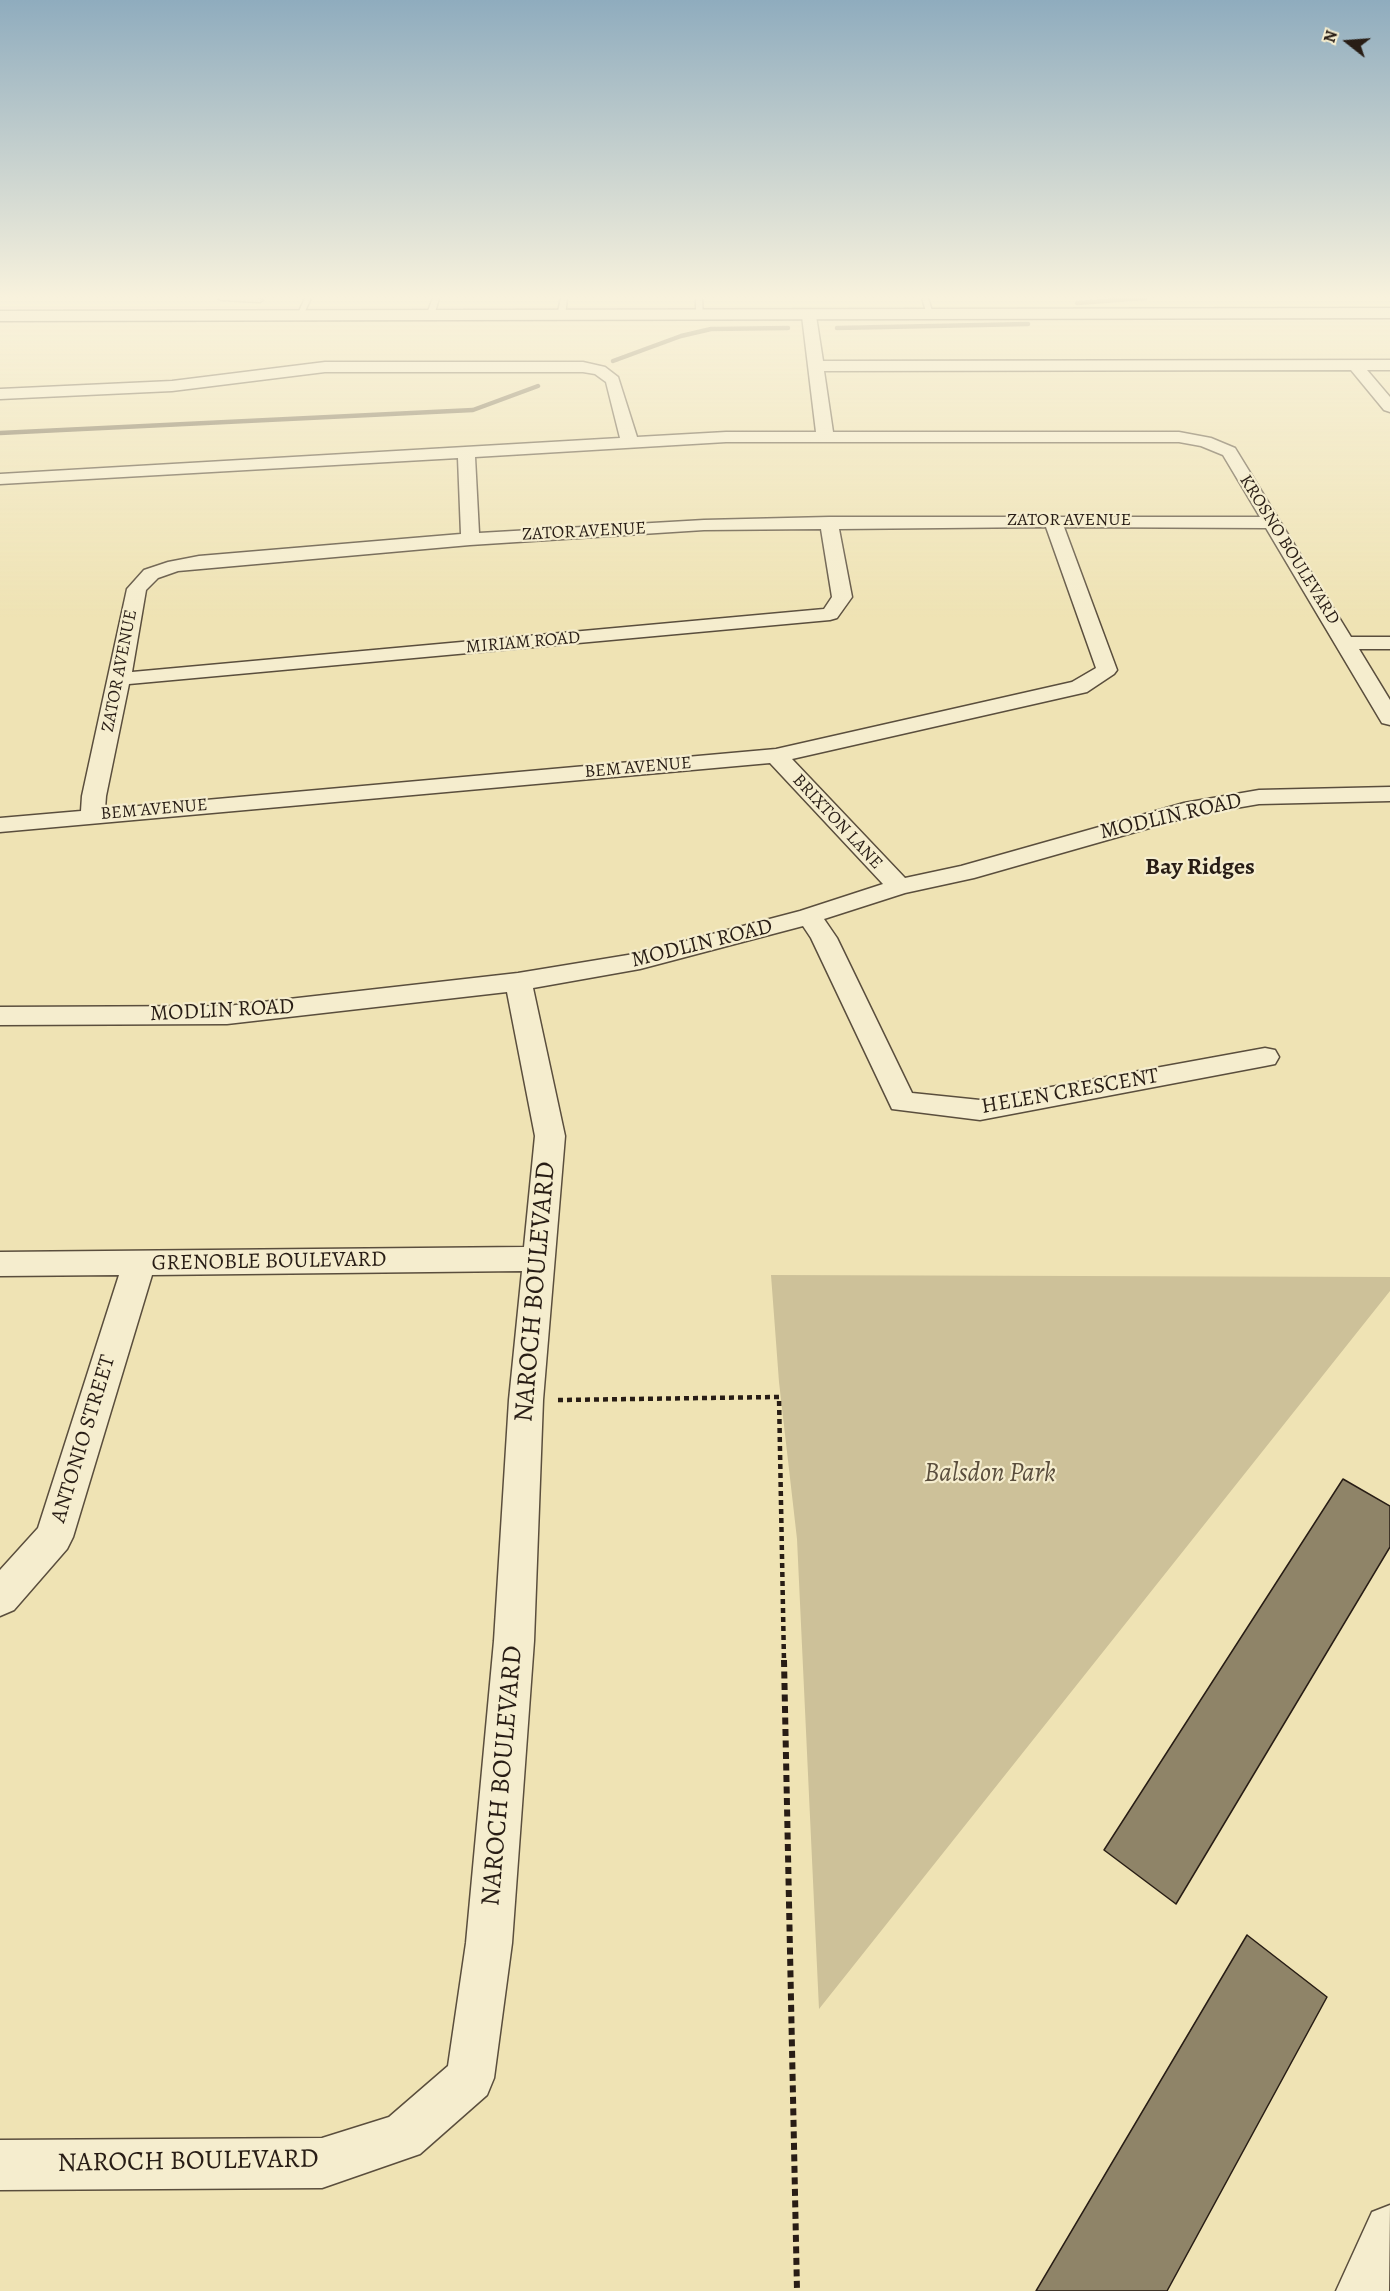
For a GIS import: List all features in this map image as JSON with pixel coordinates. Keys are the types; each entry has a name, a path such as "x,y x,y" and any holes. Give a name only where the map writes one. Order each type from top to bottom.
{"street":[{"path":"620,405 630,442"},
{"path":"821,405 825,436"},
{"name":"KROSNO BOULEVARD","path":"0,479 726,437 1179,437 1205,442 1228,452 1390,718"},
{"path":"466,453 470,539"},
{"name":"ZATOR AVENUE","path":"93,815 94,796 137,589 151,574 199,562 470,539 704,525 1053,521 1270,523"},
{"name":"BEM AVENUE","path":"0,825 776,756 1079,687 1107,670 1053,521"},
{"name":"MIRIAM ROAD","path":"120,679 830,614 842,597 829,522"},
{"path":"1346,643 1390,643"},
{"name":"BRIXTON LANE","path":"776,756 899,887"},
{"name":"MODLIN ROAD","path":"0,1016 227,1015 518,982 640,961 809,916 899,887 965,873 1192,808 1259,797 1390,794"},
{"name":"HELEN CRESCENT","path":"809,916 824,938 903,1102 980,1110 1265,1057"},
{"name":"NAROCH BOULEVARD","path":"0,2165 321,2163 403,2137 470,2078 489,1943 513,1652 526,1400 550,1136 518,982"},
{"name":"GRENOBLE BOULEVARD","path":"0,1264 539,1259"},
{"name":"ANTONIO STREET","path":"0,1598 54,1537 138,1263"},
{"path":"1362,2291 1390,2230"}],"path":[{"path":"526,1400 779,1397 797,2291"}],"green space":[{"name":"Balsdon Park","path":"771,1275 1390,1277 1390,1291 819,2009 797,1539 779,1382"}],"building":[{"path":"1343,1479 1390,1506 1390,1547 1176,1904 1104,1850"},
{"path":"1247,1935 1327,1997 1167,2291 1036,2291"}],"waterway":[{"path":"0,433 473,410 487,405"}],"district":[{"name":"Bay Ridges","path":"1200,868"}]}
